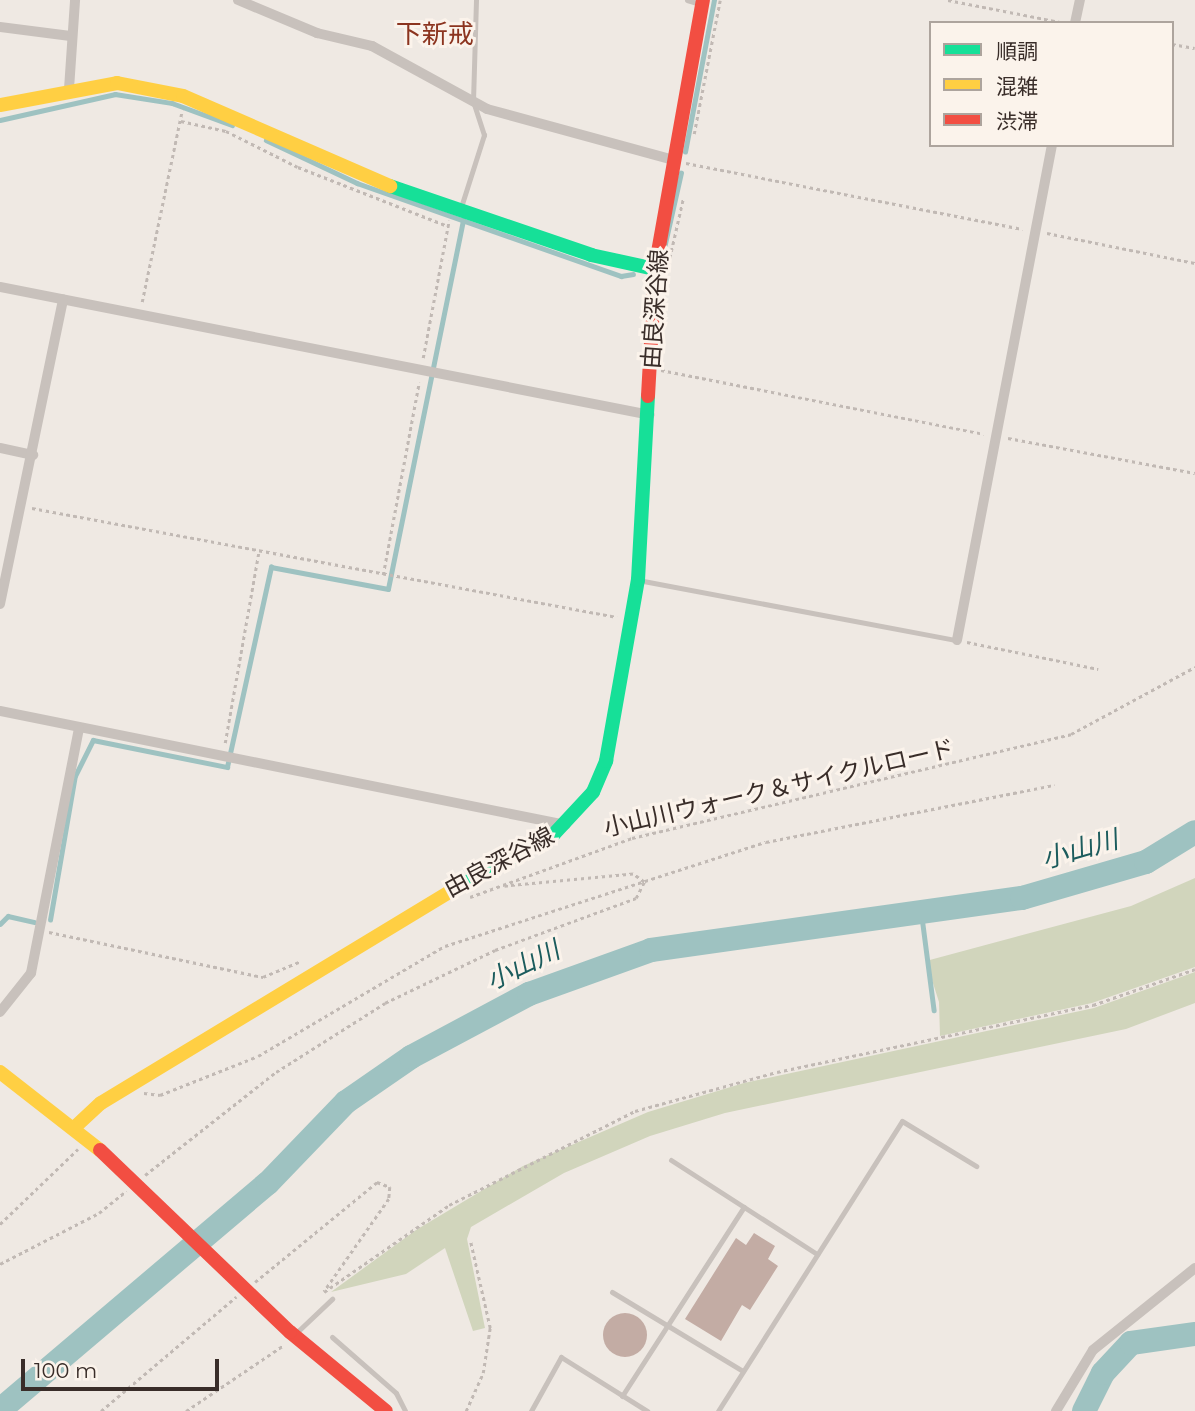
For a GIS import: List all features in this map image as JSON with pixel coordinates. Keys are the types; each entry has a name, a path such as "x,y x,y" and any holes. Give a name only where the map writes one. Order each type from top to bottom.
{"main road":[{"name":"由良深谷線","path":"75,1127 137,1082 394,920 566,825 593,792 606,761 638,580 650,415 655,269 703,2"},
{"path":"0,105 69,89 117,83 183,96 456,209 591,255 655,269"},
{"path":"0,1072 75,1127 290,1336 386,1411"}],"street":[{"path":"69,89 70,36 75,0"},
{"path":"238,0 317,33 372,46 473,101 673,160"},
{"path":"1075,21 1080,0"},
{"path":"0,27 70,36"},
{"path":"957,640 1052,147"},
{"path":"0,286 650,415"},
{"path":"0,604 19,505 33,455 63,299"},
{"path":"0,448 33,455"},
{"path":"0,711 566,825"},
{"path":"0,1012 31,973 79,729"},
{"path":"1056,1411 1093,1350 1195,1268"}],"lane":[{"path":"456,209 484,135 473,101 477,0"},
{"path":"687,0 703,2"},
{"path":"638,580 957,640"},
{"path":"718,1411 902,1121 976,1167"},
{"path":"671,1160 817,1254"},
{"path":"622,1396 744,1207"},
{"path":"612,1292 743,1371"},
{"path":"290,1336 332,1299"},
{"path":"332,1337 396,1393 405,1411"},
{"path":"531,1411 561,1357 647,1411"}],"path":[{"path":"694,136 720,0"},
{"path":"947,0 1056,21"},
{"path":"1174,44 1195,48"},
{"path":"140,314 181,121 183,96"},
{"path":"181,121 226,131 448,226"},
{"path":"687,176 691,150"},
{"path":"673,160 1195,263"},
{"path":"655,269 672,264 684,188"},
{"path":"383,575 448,226 456,209"},
{"path":"651,368 1195,473"},
{"path":"19,505 631,620"},
{"path":"223,755 259,550"},
{"path":"957,640 1098,669"},
{"name":"小山川ウォーク＆サイクルロード","path":"644,882 633,874 505,886 544,866 657,831 1058,738 1123,710 1195,667"},
{"path":"137,1082 144,1093 160,1095 258,1056 445,946 766,842 1054,785"},
{"path":"141,1178 225,1109 343,1028 495,950 636,898 644,882"},
{"path":"39,932 251,975"},
{"path":"101,1411 377,1182 390,1187 389,1199 324,1292 494,1179 635,1111 777,1072 1093,1005 1195,969"},
{"path":"0,1224 80,1146"},
{"path":"0,1264 99,1213 131,1187"},
{"path":"466,1411 483,1373 490,1328 470,1240"},
{"path":"186,1411 290,1336"}],"green space":[{"path":"1195,878 1195,967 1092,1003 940,1036 939,1002 926,961 1131,906"},
{"path":"1195,972 1195,1003 1126,1029 725,1113 650,1136 564,1173 471,1227 467,1239 485,1328 473,1331 445,1248 406,1274 331,1292 416,1230 523,1166 648,1112 744,1083 1094,1008"}],"building":[{"path":"754,1233 775,1246 768,1259 778,1266 750,1310 742,1305 721,1341 685,1319 736,1238 746,1245"},
{"path":"625,1313 640,1320 647,1335 640,1350 625,1357 610,1350 603,1335 610,1320"}],"waterway":[{"path":"685,152 714,0"},
{"path":"0,120 115,94 172,103 232,125"},
{"path":"266,140 357,183 621,276 633,274"},
{"path":"662,257 681,173"},
{"path":"50,920 75,776 93,740 227,767 271,567 388,589 463,221"},
{"name":"小山川","path":"0,1410 268,1183 346,1102 411,1057 529,994 651,950 1022,898 1146,862 1195,832"},
{"path":"0,924 8,916 34,922"},
{"path":"922,917 934,1010"},
{"path":"1084,1411 1103,1373 1131,1343 1195,1334"}],"traffic: fast":[{"path":"390,186 591,255 655,269"},
{"path":"451,891 554,834 593,792 606,761 638,580 648,396"}],"traffic: slow":[{"path":"0,105 117,83 183,96 390,186"},
{"path":"75,1127 101,1103 451,891"},
{"path":"0,1072 100,1150"}],"traffic: jam":[{"path":"648,396 655,269 703,0"},
{"path":"100,1150 290,1332"},
{"path":"290,1332 386,1411"}],"district":[{"name":"下新戒","path":"435,35"}]}
